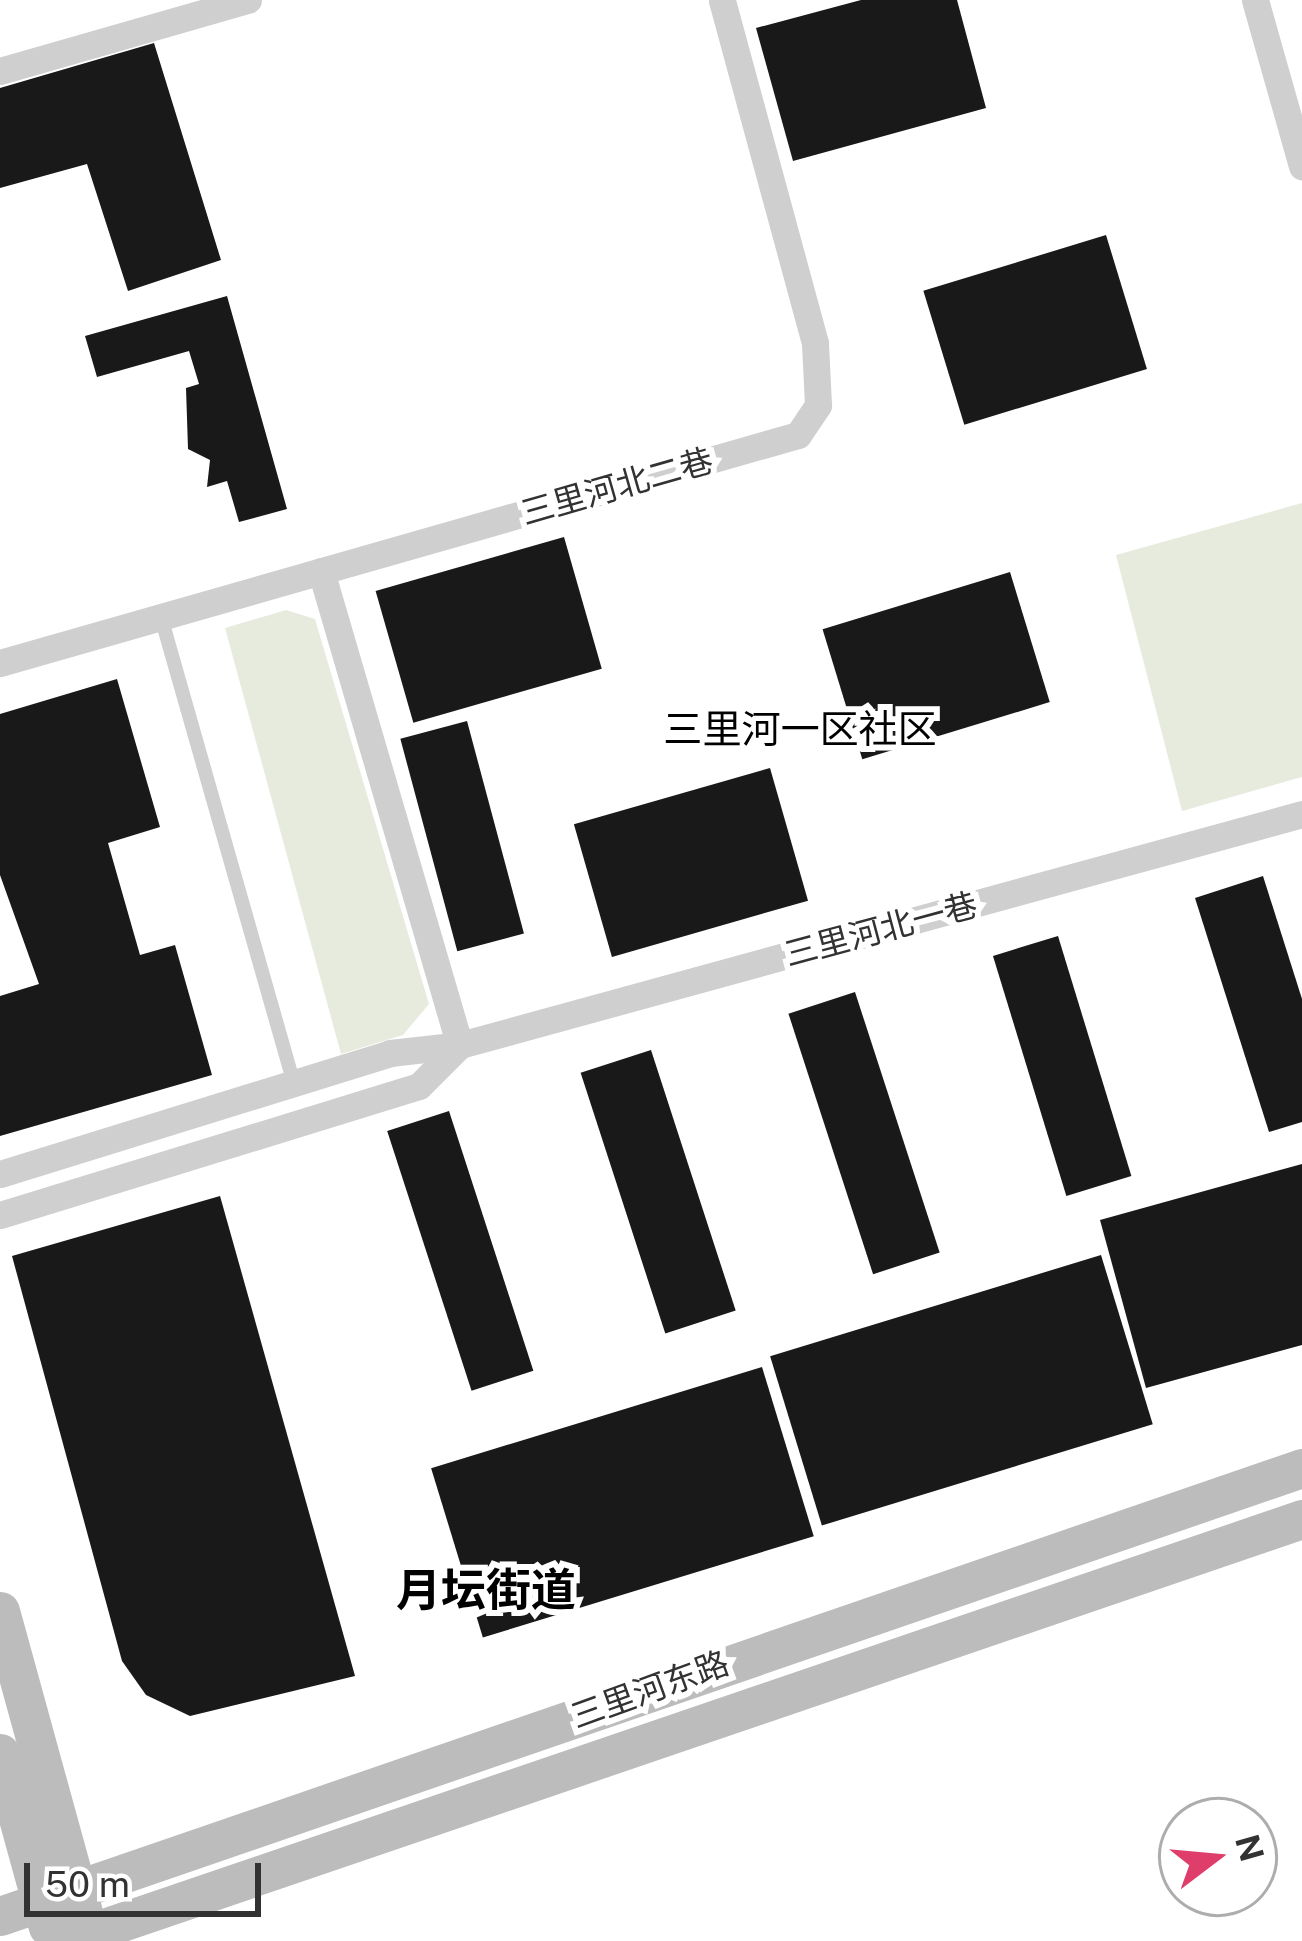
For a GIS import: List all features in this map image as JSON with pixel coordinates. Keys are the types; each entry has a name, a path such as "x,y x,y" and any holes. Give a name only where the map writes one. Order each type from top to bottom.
{"main road":[{"name":"三里河东路","path":"0,1916 1302,1468"},
{"name":"三里河东路","path":"75,1939 1302,1519"},
{"path":"0,1611 59,1896"},
{"path":"0,1753 75,1939"}],"street":[{"path":"0,71 248,0"},
{"name":"三里河北二巷","path":"0,663 798,435 818,405 815,343 722,0"},
{"path":"1256,0 1302,166"},
{"path":"322,571 460,1045"},
{"name":"三里河北一巷","path":"0,1174 294,1083 460,1045 1302,814"},
{"name":"三里河北一巷","path":"0,1215 419,1086 460,1045"}],"lane":[{"path":"160,617 294,1083"}],"shaded area":[{"path":"1302,503 1302,777 1182,811 1116,555"},
{"path":"286,610 315,619 429,1004 403,1035 341,1054 225,628"}],"building":[{"path":"861,0 957,0 986,108 793,161 756,28"},
{"path":"154,43 221,260 128,291 87,164 0,188 0,88"},
{"path":"1106,235 1147,369 964,425 923,291"},
{"path":"227,296 287,509 239,522 227,481 207,487 210,460 188,449 186,388 199,384 189,351 97,377 85,336"},
{"path":"564,537 602,669 413,723 376,591"},
{"path":"1010,572 1050,702 862,759 823,629"},
{"path":"117,679 160,827 108,843 140,955 175,945 212,1075 0,1136 0,996 39,984 0,875 0,714"},
{"path":"467,721 524,934 457,951 400,739"},
{"path":"770,768 808,901 612,957 574,824"},
{"path":"1263,876 1302,999 1302,1122 1269,1132 1195,898"},
{"path":"1058,936 1131,1176 1066,1196 993,956"},
{"path":"855,992 940,1253 873,1274 788,1014"},
{"path":"651,1050 736,1311 665,1333 581,1073"},
{"path":"449,1111 533,1371 472,1391 387,1131"},
{"path":"1302,1164 1302,1345 1146,1388 1100,1220"},
{"path":"220,1196 355,1676 190,1716 146,1695 122,1661 12,1256"},
{"path":"1101,1255 1153,1424 822,1525 770,1356"},
{"path":"762,1367 814,1536 483,1637 431,1468"}],"district":[{"name":"三里河一区社区","path":"800,729"},
{"name":"月坛街道","path":"486,1590"}]}
